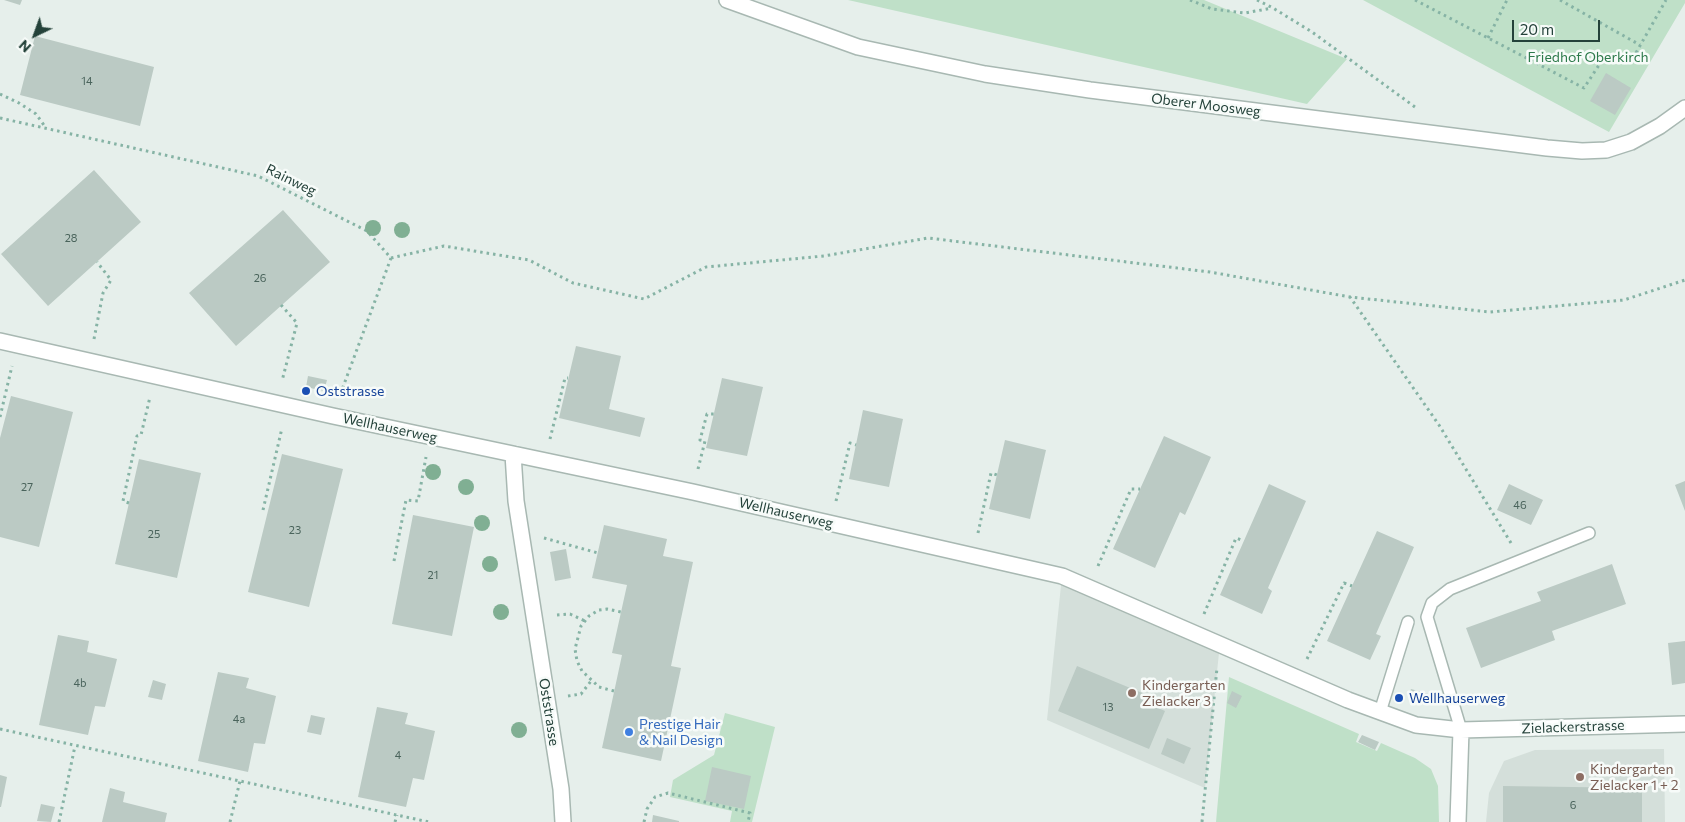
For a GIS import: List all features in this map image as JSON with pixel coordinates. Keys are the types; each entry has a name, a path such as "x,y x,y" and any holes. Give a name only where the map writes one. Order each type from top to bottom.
{"street":[{"name":"Oberer Moosweg","path":"726,0 858,47 986,74 1090,90 1582,151 1606,150 1632,142 1660,126 1685,108"},
{"name":"Wellhauserweg","path":"0,341 333,416 693,492 1062,576 1348,700 1416,724 1462,730"},
{"name":"Oststrasse","path":"513,454 516,501 561,789 563,822"},
{"name":"Zielackerstrasse","path":"1462,730 1685,724"},
{"path":"1458,822 1462,730"}],"lane":[{"path":"1462,730 1426,617 1432,603 1450,589 1589,534"},
{"path":"1380,712 1408,622"}],"path":[{"path":"1190,0 1212,8 1245,14 1273,8"},
{"path":"1257,0 1312,32 1428,116 1442,134"},
{"path":"1415,0 1584,88 1601,62 1633,58 1666,0"},
{"path":"1488,38 1507,0"},
{"path":"1560,0 1640,45"},
{"path":"0,94 36,114 46,128"},
{"name":"Rainweg","path":"0,118 258,176 368,231 392,258"},
{"path":"333,416 392,258 444,246 529,260 573,283 644,299 706,268 824,256 928,238 1210,272 1350,297 1490,312 1624,300 1685,280"},
{"path":"90,361 103,293 111,280 97,262"},
{"path":"1350,297 1439,425 1522,560"},
{"path":"276,403 297,323 281,306"},
{"path":"0,417 12,366"},
{"path":"553,429 565,378 568,378"},
{"path":"129,503 123,501 137,436 141,435 150,396"},
{"path":"700,462 705,441 700,440 707,414 714,414"},
{"path":"263,510 283,424"},
{"path":"837,494 850,443 856,445"},
{"path":"394,561 406,500 418,501 426,456"},
{"path":"983,511 991,473 997,475"},
{"path":"1101,559 1131,489 1140,489"},
{"path":"543,538 598,553"},
{"path":"1208,604 1236,538 1244,541"},
{"path":"1309,653 1344,583 1352,586"},
{"path":"614,691 599,686 582,672 575,650 581,626 598,610 607,609 621,612"},
{"path":"554,615 570,614 584,622"},
{"path":"1202,822 1217,665"},
{"path":"567,696 580,694 591,681"},
{"path":"0,729 429,822"},
{"path":"59,822 76,746"},
{"path":"230,822 240,781"},
{"path":"644,822 646,809 655,797 668,793 750,813 748,822"},
{"path":"395,822 397,815"}],"shaded area":[{"name":"Kindergarten Zielacker 3","path":"1062,576 1220,643 1205,788 1047,720"},
{"name":"Kindergarten Zielacker 1 + 2","path":"1664,749 1665,822 1486,822 1489,793 1504,761 1535,750"}],"green space":[{"path":"848,0 1204,0 1347,59 1307,104"},
{"name":"Friedhof Oberkirch","path":"1363,0 1685,0 1685,3 1609,132"},
{"path":"1229,677 1359,734 1356,742 1377,751 1381,743 1415,758 1431,769 1438,786 1439,822 1216,822"},
{"path":"725,713 775,727 752,822 730,822 732,811 670,797 673,780 714,755"}],"building":[{"path":"4,0 22,0 20,5"},
{"path":"35,36 154,67 140,126 20,95"},
{"path":"1606,73 1631,88 1615,115 1590,101"},
{"path":"94,170 141,222 48,306 1,254"},
{"path":"283,210 330,262 236,346 189,293"},
{"path":"576,346 621,356 609,409 645,418 640,437 559,418"},
{"path":"308,376 327,380 324,391 306,387"},
{"path":"722,378 763,387 747,456 706,448"},
{"path":"11,396 73,412 39,547 0,537 0,438"},
{"path":"863,410 903,419 889,487 849,479"},
{"path":"1164,436 1211,457 1185,515 1180,512 1155,568 1113,549"},
{"path":"1005,440 1046,450 1030,519 989,509"},
{"path":"282,454 343,469 309,607 248,592"},
{"path":"139,459 201,473 177,578 115,564"},
{"path":"1685,481 1685,511 1675,485"},
{"path":"1269,484 1306,501 1268,588 1272,591 1262,614 1220,595"},
{"path":"1509,484 1543,500 1531,525 1497,510"},
{"path":"413,515 474,527 452,636 392,624"},
{"path":"604,525 667,539 663,556 693,562 671,666 681,668 661,761 602,748 622,655 612,653 627,585 592,578"},
{"path":"1377,531 1414,547 1376,634 1381,636 1370,660 1327,641"},
{"path":"566,549 571,578 555,581 550,552"},
{"path":"1612,564 1626,604 1552,631 1555,640 1481,668 1466,628 1541,601 1537,592"},
{"path":"58,635 89,641 87,652 117,659 105,707 95,706 88,735 39,725"},
{"path":"1685,641 1685,683 1672,685 1668,643"},
{"path":"1077,666 1152,697 1149,704 1165,711 1149,749 1058,711"},
{"path":"218,672 249,678 246,688 276,696 265,744 254,743 248,772 198,761"},
{"path":"153,680 166,684 162,700 148,697"},
{"path":"1411,689 1429,694 1427,702 1408,697"},
{"path":"1232,691 1242,696 1236,708 1227,703"},
{"path":"377,707 408,713 405,724 435,731 424,780 413,778 406,807 358,797"},
{"path":"311,715 325,718 321,735 307,732"},
{"path":"1362,735 1379,742 1375,750 1358,742"},
{"path":"1167,738 1191,748 1184,764 1161,754"},
{"path":"712,767 751,776 744,809 705,801"},
{"path":"0,775 7,777 1,807 0,807"},
{"path":"1503,786 1642,788 1642,822 1503,822"},
{"path":"110,788 125,792 123,802 167,813 165,822 102,822"},
{"path":"41,804 55,807 51,822 37,821"},
{"path":"653,815 679,821 679,822 652,822"}],"place":[{"name":"Oststrasse","path":"306,391"},
{"name":"Kindergarten Zielacker 3","path":"1132,693"},
{"name":"Wellhauserweg","path":"1399,698"},
{"name":"Prestige Hair & Nail Design","path":"629,732"},
{"name":"Kindergarten Zielacker 1 + 2","path":"1580,777"}]}
